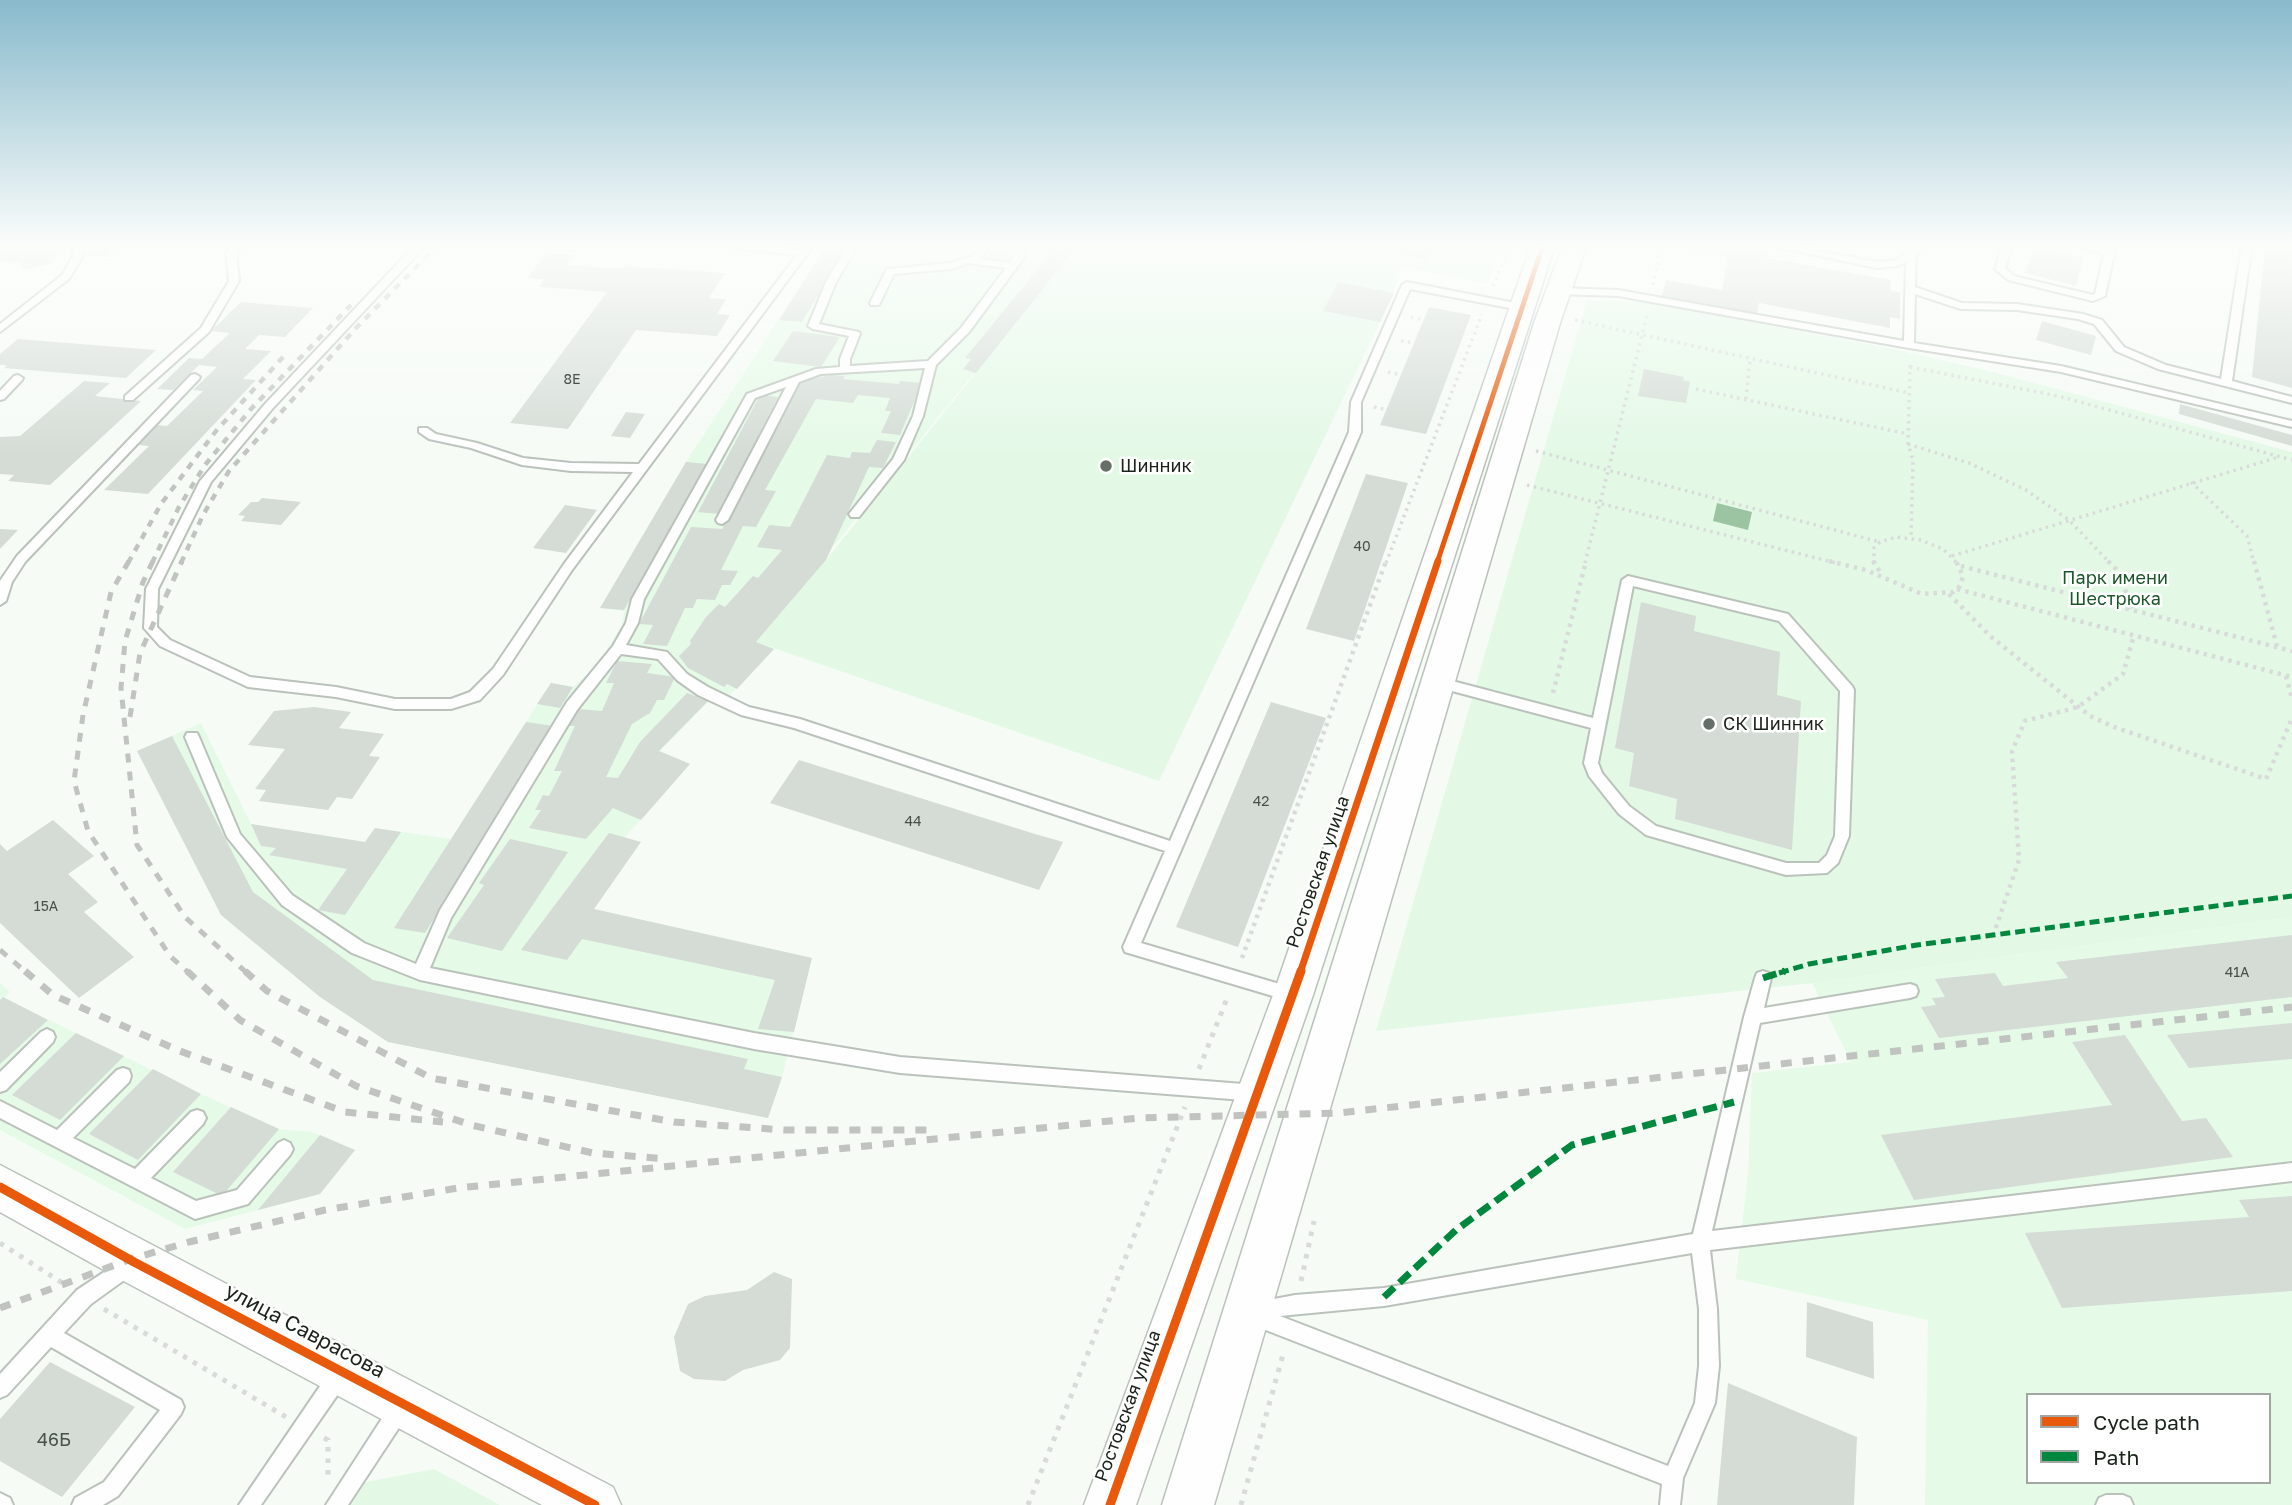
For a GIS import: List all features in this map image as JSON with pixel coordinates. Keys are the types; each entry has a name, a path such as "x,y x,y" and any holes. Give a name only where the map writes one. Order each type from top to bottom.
{"street":[{"name":"Ростовская улица","path":"1110,1505 1293,995 1501,315"},
{"path":"1188,1505 1437,682 1563,315"},
{"name":"улица Саврасова","path":"0,1187 134,1262 595,1505"}],"lane":[{"path":"0,329 17,315"},
{"path":"129,398 205,330 214,315"},
{"path":"355,315 269,406 206,481 152,589 150,628 165,643 248,682 336,692 395,704 451,704 475,696 498,672 568,567 756,315"},
{"path":"817,315 813,326 855,334 845,359 845,370"},
{"path":"855,514 898,460 918,416 931,364 976,315"},
{"path":"1293,995 1131,947 1356,432 1356,402 1394,315"},
{"path":"1741,315 2061,369 2292,424"},
{"path":"1909,345 1910,315"},
{"path":"2074,315 2098,322 2120,349 2162,368 2292,400"},
{"path":"2226,383 2236,315"},
{"path":"420,973 452,904 572,706 618,649 632,623 638,598 751,396 820,371 931,364"},
{"path":"0,397 18,377"},
{"path":"0,601 3,581 21,559 195,377"},
{"path":"722,520 795,380"},
{"path":"423,430 433,437 474,445 522,461 570,467 641,468"},
{"path":"1628,580 1783,617 1847,690 1842,836 1833,859 1822,869 1786,869 1651,831 1624,810 1596,776 1591,762 1599,725 1628,580"},
{"path":"618,649 662,655 682,677 703,691 746,711 795,723 1174,848"},
{"path":"1437,682 1599,725"},
{"path":"192,737 234,836 287,900 358,948 420,973 754,1041 900,1065 1256,1093"},
{"path":"1670,1505 1673,1478 1705,1404 1709,1366 1709,1309 1700,1242 1763,978"},
{"path":"1752,1017 1910,990"},
{"path":"0,1084 47,1037"},
{"path":"59,1139 123,1076"},
{"path":"0,1109 195,1210 242,1198 284,1149"},
{"path":"136,1180 197,1118"},
{"path":"1248,1313 1295,1304 1384,1297 1700,1242 2292,1171"},
{"path":"0,1388 84,1297 134,1262"},
{"path":"1248,1313 1673,1478"},
{"path":"48,1334 174,1407 111,1489 82,1505"},
{"path":"248,1505 343,1371"},
{"path":"336,1505 404,1403"},
{"path":"2106,1505 2123,1505"}],"path":[{"path":"1028,1505 1235,978 1411,493 1498,315"},
{"path":"1591,315 1643,335 1909,393"},
{"path":"1549,711 1647,315"},
{"path":"1909,345 1908,444 1913,460 1912,538"},
{"path":"1746,399 1750,359"},
{"path":"1910,367 2058,396 2292,460"},
{"path":"1696,389 1908,434"},
{"path":"1908,444 1969,463 2003,479 2025,490 2069,520 2119,572 2132,610"},
{"path":"1524,484 1882,575 1907,590 1922,594 1949,593 1963,581 1960,566 1952,556 1932,544 1896,537 1880,542 1534,450"},
{"path":"1952,556 2281,456"},
{"path":"2191,482 2247,536 2277,647"},
{"path":"1880,542 1872,554 1882,575"},
{"path":"1960,566 2292,651"},
{"path":"1956,589 2292,677"},
{"path":"1949,593 1990,636 2078,707 2114,727 2266,779 2292,718"},
{"path":"1993,936 2018,860 2012,751 2025,721 2078,707 2123,674 2134,635"},
{"path":"2286,675 2292,699"},
{"path":"0,1243 84,1297 328,1440 328,1479"}],"shaded area":[{"path":"781,315 1021,315 756,642 774,649 719,706 708,702 660,751 690,764 625,837 594,909 812,958 782,1077 768,1118 388,1042 320,997 221,915 137,751 201,723 251,824 365,842 375,828 451,839 551,683 573,687 597,666 622,625 624,611 600,608 686,462"},
{"path":"1717,503 1752,512 1748,530 1713,521"},
{"path":"2292,917 2292,1505 1925,1505 1928,1320 1736,1279 1748,1174 1752,1073 1851,1062 1812,983"},
{"path":"0,983 10,992 4,998 201,1094 279,1129 312,1132 355,1150 320,1194 185,1229 0,1130"}],"green space":[{"name":"Шинник","path":"1022,315 1383,315 1159,781 756,642 826,560"},
{"name":"Парк имени Шестрюка","path":"1583,315 1715,315 1898,350 1997,373 2292,452 2292,917 1812,983 1376,1031"},
{"path":"434,1469 500,1505 350,1505 366,1482"}],"building":[{"path":"227,315 306,315 285,337 259,335 245,349 271,351 243,379 256,380 148,494 104,490 149,446 137,445 157,425 167,426 203,391 193,390 217,367 199,365 173,390 157,389 189,358 202,359 230,333 211,331"},
{"path":"590,315 730,315 717,336 636,330 568,429 510,423"},
{"path":"782,315 806,315 802,322 779,320"},
{"path":"1000,315 1022,315 976,373 963,369 971,359 965,358"},
{"path":"1345,315 1383,315 1380,322"},
{"path":"1426,315 1471,315 1426,434 1380,425"},
{"path":"1823,315 1900,315 1900,319 1890,317 1890,328"},
{"path":"2258,315 2292,315 2292,388 2252,377"},
{"path":"2042,321 2096,336 2091,355 2036,340"},
{"path":"793,331 840,337 821,367 773,361"},
{"path":"18,339 156,350 126,378 4,368 7,365 0,365 0,354"},
{"path":"1644,369 1684,377 1683,380 1690,382 1686,403 1638,396"},
{"path":"831,375 845,376 843,379 899,384 900,381 922,383 900,435 881,433 891,411 885,411 890,398 858,395 853,403 816,399 765,490 776,491 756,527 743,526 721,570 738,571 730,585 722,585 715,600 697,599 693,608 685,608 667,646 643,644 653,625 639,624 691,527 722,529 799,382"},
{"path":"84,381 110,383 95,396 141,401 50,485 8,481 14,475 0,474 0,437 20,436"},
{"path":"760,395 778,397 718,514 698,512"},
{"path":"2180,404 2292,435 2292,446 2179,414"},
{"path":"626,412 645,414 630,438 611,436"},
{"path":"877,440 896,442 883,468 869,467 826,560 756,642 774,649 737,689 727,684 724,687 688,668 679,656 691,644 690,641 706,617 719,604 725,607 753,576 758,578 782,550 757,547 769,525 790,527 827,455 850,458 852,452 870,453"},
{"path":"686,462 708,464 624,610 600,608"},
{"path":"1366,474 1408,483 1354,641 1306,629"},
{"path":"262,498 301,502 281,525 241,521 245,516 238,515 251,502 258,502"},
{"path":"565,505 597,510 566,553 533,548"},
{"path":"0,529 18,530 0,549"},
{"name":"СК Шинник","path":"1641,602 1696,616 1694,631 1780,652 1777,695 1801,701 1792,850 1675,819 1677,799 1629,786 1634,753 1615,748"},
{"path":"617,661 652,664 647,673 675,677 664,700 657,700 650,713 632,724 606,777 618,778 640,742 687,693 708,701 659,751 690,764 641,820 613,808 586,839 529,828 541,810 535,810 543,795 549,796 562,771 554,771 575,726 569,726 579,709 602,711 614,683 606,683"},
{"path":"551,683 573,687 560,708 537,704"},
{"path":"1271,702 1326,718 1238,947 1176,927"},
{"path":"314,707 351,712 339,728 384,734 369,756 380,757 352,799 337,797 328,810 259,801 266,790 255,789 285,749 248,745 274,711"},
{"path":"526,722 553,726 425,933 394,928"},
{"path":"172,736 253,892 373,980 748,1059 744,1069 782,1077 768,1118 388,1042 320,997 221,915 137,751"},
{"path":"799,760 1063,842 1039,890 770,803"},
{"path":"53,820 94,856 68,874 98,902 84,912 134,957 79,998 0,923 0,844 7,851"},
{"path":"251,824 365,842 375,828 401,832 345,915 318,910 347,869 269,855 276,848 261,846"},
{"path":"609,833 641,842 594,909 812,958 794,1032 758,1029 775,980 582,939 567,960 521,950"},
{"path":"510,839 568,852 502,951 447,938 484,885 479,883"},
{"path":"2292,935 2292,997 1939,1038 1921,1007 1936,1005 1932,998 1945,997 1935,979 1995,973 2003,986 2068,978 2056,962"},
{"path":"3,997 48,1020 0,1064 0,1000"},
{"path":"2292,1023 2292,1059 2189,1068 2167,1035"},
{"path":"76,1033 124,1056 60,1120 12,1095"},
{"path":"2125,1035 2182,1121 2206,1118 2233,1157 1914,1200 1881,1135 2112,1105 2072,1042"},
{"path":"153,1069 201,1094 138,1160 89,1134"},
{"path":"231,1107 279,1129 222,1196 173,1172"},
{"path":"320,1135 355,1150 320,1194 258,1210"},
{"path":"2292,1196 2292,1291 2062,1308 2025,1233 2249,1217 2239,1200"},
{"path":"774,1272 792,1279 790,1348 780,1360 743,1370 725,1381 694,1379 680,1371 674,1337 688,1304 705,1296 747,1290"},
{"path":"1807,1302 1873,1322 1874,1379 1806,1357"},
{"path":"50,1362 135,1407 62,1497 0,1461 0,1419"},
{"path":"1728,1383 1857,1437 1854,1505 1717,1505"}],"railway":[{"path":"152,563 179,507 205,465 251,409 341,315"},
{"path":"181,563 203,515 229,471 369,315"},
{"path":"128,563 161,504 216,431 283,357"},
{"path":"129,561 111,592 83,715 74,781 88,831 170,956 189,973"},
{"path":"153,561 143,582 125,641 121,688 137,845 185,917 247,973"},
{"path":"130,717 140,653 182,561"},
{"path":"0,950 27,973"},
{"path":"25,971 53,995 180,1051 345,1112 443,1122"},
{"path":"187,971 240,1020 356,1086 471,1125 593,1153 668,1159"},
{"path":"245,971 267,991 431,1078 674,1122 784,1130 929,1130"},
{"path":"0,1308 131,1259 189,1242 325,1210 458,1188 1139,1118 1339,1113 2292,1007"}],"marked path":[{"path":"1763,978 1809,964 1917,945 2292,896"},
{"path":"1384,1297 1456,1230 1572,1145 1734,1102"}],"cycle path":[{"path":"1110,1505 1293,995 1520,315"},
{"path":"0,1187 134,1262 595,1505"}],"place":[{"name":"Шинник","path":"1106,466"},
{"name":"СК Шинник","path":"1709,724"}]}
